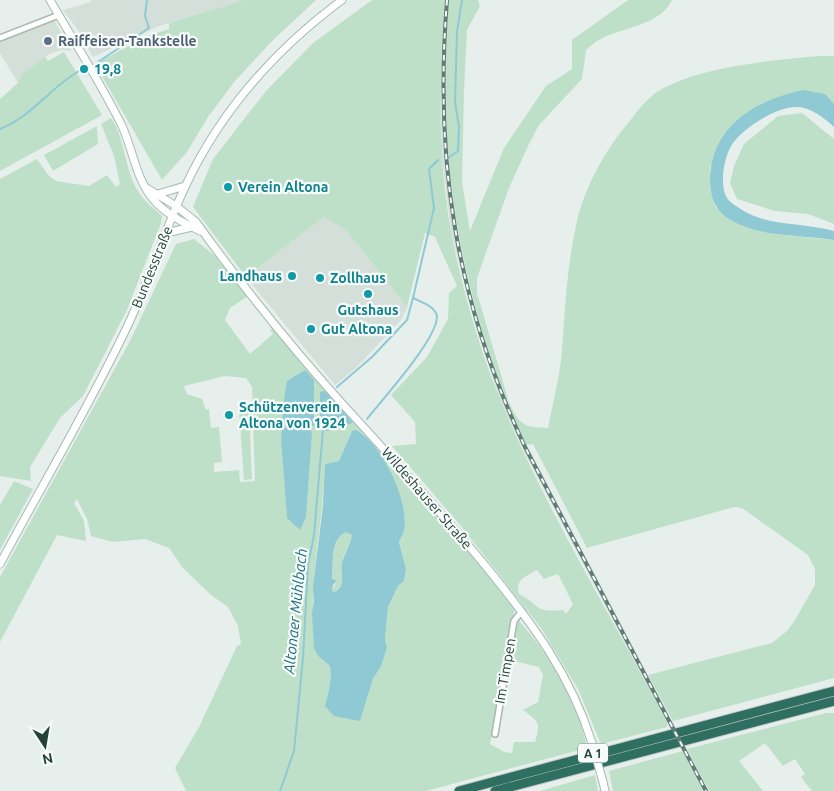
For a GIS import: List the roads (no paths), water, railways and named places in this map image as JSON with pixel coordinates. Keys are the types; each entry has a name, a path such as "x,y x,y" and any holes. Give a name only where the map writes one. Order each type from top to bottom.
{"highway":[{"name":"A 1","path":"458,791 834,691"},
{"name":"A 1","path":"495,791 834,701"}],"main road":[{"name":"Wildeshauser Straße","path":"50,0 115,112 145,187 156,203 172,215 203,232"},
{"name":"Bundesstraße","path":"0,564 126,329 185,186 212,138 249,86 293,40 342,0"},
{"path":"158,194 172,192 185,186"},
{"name":"Wildeshauser Straße","path":"145,187 176,206 196,222 315,373 440,510 522,611 561,670 583,715 605,791"},
{"path":"166,233 192,227"}],"street":[{"path":"0,38 58,15"},
{"name":"Im Timpen","path":"495,734 514,621 522,611"}],"water":[{"path":"803,90 825,94 834,104 834,127 813,111 798,107 780,110 761,119 743,132 731,146 726,157 723,172 723,186 727,198 742,210 775,222 834,231 834,240 767,232 741,225 720,212 711,192 712,161 718,145 727,130 739,118 753,109 769,101"},
{"path":"305,370 314,380 314,426 284,422 282,413 287,381"},
{"path":"324,391 353,423 327,431 320,428 320,392"},
{"path":"286,427 311,430 312,435 306,517 300,530 287,518 281,437 282,430"},
{"path":"356,430 366,437 384,460 398,490 405,519 404,531 399,542 406,569 404,581 398,586 388,607 385,640 387,648 381,666 373,679 360,721 334,716 325,706 330,686 330,666 318,656 314,648 312,613 314,602 313,587 323,505 325,464 339,461 352,431","holes":["346,532 352,535 341,566 342,579 340,587 334,592 332,590 333,585 337,581 332,579 335,546 337,541"]}],"waterway":[{"path":"98,62 149,28 145,16 147,0"},
{"name":"Altonaer Mühlbach","path":"448,158 458,151 459,127 455,102 457,32 462,0"},
{"path":"0,129 21,118 59,85 79,71"},
{"name":"Altonaer Mühlbach","path":"367,419 422,350 436,322 434,310 413,298 434,208 429,169 438,160"},
{"path":"337,387 372,357 407,320 413,298"},
{"name":"Altonaer Mühlbach","path":"280,791 294,751 303,658 308,565 314,535 323,430"}],"railway":[{"path":"447,0 444,118 448,174 455,229 467,284 482,338 501,392 525,447 706,791"}],"place":[{"name":"Raiffeisen-Tankstelle","path":"48,41"},
{"name":"19,8","path":"84,69"},
{"name":"Verein Altona","path":"228,187"},
{"name":"Landhaus","path":"292,276"},
{"name":"Zollhaus","path":"320,278"},
{"name":"Gutshaus","path":"368,294"},
{"name":"Gut Altona","path":"311,329"},
{"name":"Schützenverein Altona von 1924","path":"229,415"}]}
